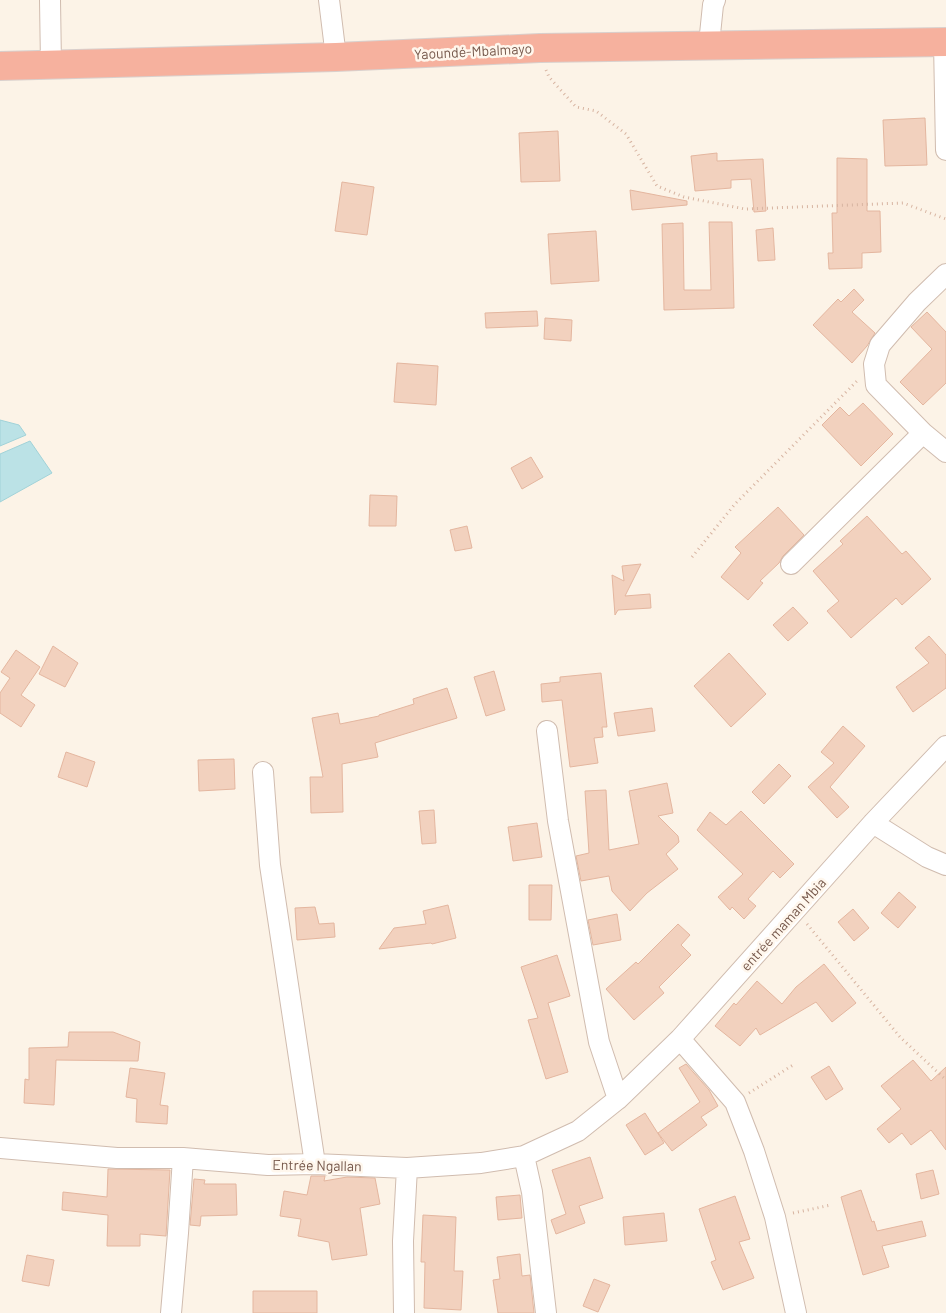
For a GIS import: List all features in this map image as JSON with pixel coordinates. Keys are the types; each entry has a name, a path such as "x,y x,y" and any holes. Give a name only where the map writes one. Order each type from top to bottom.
{"highway":[{"name":"Yaoundé-Mbalmayo","path":"0,66 336,57 540,48 945,42"}],"street":[{"path":"50,0 51,65"},
{"path":"329,0 336,57"},
{"path":"709,44 715,0"},
{"path":"945,42 946,150"},
{"path":"946,274 917,302 880,345 874,364 876,384 923,433 946,452"},
{"path":"791,564 923,433"},
{"path":"547,731 558,821 599,1042 618,1099"},
{"name":"entrée maman Mbia","path":"618,1099 680,1039 873,823 946,746"},
{"path":"263,772 270,865 315,1164"},
{"path":"873,823 926,857 946,865"},
{"path":"680,1039 735,1102 754,1151 775,1217 796,1313"},
{"name":"Entrée Ngallan","path":"0,1148 116,1158 183,1158 268,1165 315,1164 406,1168 481,1163 524,1156 578,1131 618,1099"},
{"path":"524,1156 532,1192 546,1313"},
{"path":"171,1313 183,1158"},
{"path":"404,1313 403,1241 406,1168"}],"path":[{"path":"540,48 540,59 550,77 576,107 596,111 626,134 657,186 684,196 745,209 903,204 946,219"},
{"path":"692,556 735,504 874,364"},
{"path":"796,910 900,1037 946,1080"},
{"path":"735,1102 793,1064"},
{"path":"775,1217 832,1205"}],"water":[{"path":"0,420 19,425 26,435 0,446"},
{"path":"30,441 52,473 0,502 0,454"}],"building":[{"path":"925,118 927,165 885,166 883,120"},
{"path":"558,131 560,181 521,182 519,133"},
{"path":"717,153 717,161 763,159 766,211 754,212 751,179 731,180 731,188 695,191 691,156"},
{"path":"837,158 867,159 867,211 880,211 881,252 862,253 862,268 829,269 828,253 833,253 832,213 837,213"},
{"path":"342,182 374,187 367,235 335,231"},
{"path":"630,190 687,201 687,205 632,210"},
{"path":"709,222 732,222 734,308 664,310 662,224 683,223 684,290 711,290"},
{"path":"773,228 775,260 758,261 756,230"},
{"path":"596,231 599,281 551,284 548,234"},
{"path":"854,289 864,300 852,312 875,333 867,346 852,363 813,325 838,299 841,302"},
{"path":"537,311 538,326 486,328 485,313"},
{"path":"927,312 946,332 946,383 923,405 900,382 932,349 911,327"},
{"path":"545,318 572,320 571,341 544,339"},
{"path":"397,363 438,366 436,405 394,402"},
{"path":"863,403 893,434 861,466 822,425 840,407 849,416"},
{"path":"531,457 543,477 522,489 511,468"},
{"path":"370,495 397,496 396,526 369,526"},
{"path":"778,507 804,535 760,581 763,583 748,600 721,577 741,553 735,547"},
{"path":"867,516 902,554 906,551 931,579 902,605 896,598 851,638 827,611 839,601 813,571 843,544 840,541"},
{"path":"467,526 472,548 455,551 450,530"},
{"path":"641,564 625,596 650,594 651,608 618,610 615,615 612,575 624,581 622,566"},
{"path":"793,607 808,623 788,641 773,625"},
{"path":"929,636 946,655 946,688 913,712 896,687 929,663 915,648"},
{"path":"53,646 78,663 65,687 39,674"},
{"path":"16,650 40,667 21,695 35,705 21,727 0,713 0,693 10,678 1,672"},
{"path":"729,653 766,694 731,727 694,686"},
{"path":"494,671 505,710 486,716 474,677"},
{"path":"601,673 607,727 602,727 603,737 594,738 598,763 570,767 562,700 542,702 541,684 560,682 560,677"},
{"path":"447,688 457,718 375,743 378,757 342,764 343,812 311,813 310,777 323,777 312,718 338,713 340,724 379,716 414,704 413,699"},
{"path":"652,708 655,731 618,736 614,713"},
{"path":"843,726 865,746 830,787 849,807 837,818 808,787 834,763 821,752"},
{"path":"66,752 95,762 87,787 58,777"},
{"path":"234,759 235,789 199,791 198,760"},
{"path":"779,764 791,776 764,804 752,792"},
{"path":"667,783 673,813 658,816 678,836 679,842 666,854 678,869 647,893 630,911 612,891 609,876 581,881 576,856 589,853 585,791 606,790 609,850 639,844 629,791"},
{"path":"434,810 436,843 422,844 419,811"},
{"path":"741,811 794,864 780,878 773,871 748,899 756,906 744,919 732,907 730,910 718,897 743,874 697,830 710,812 726,825"},
{"path":"537,823 542,857 513,861 508,827"},
{"path":"529,885 552,885 551,920 529,920"},
{"path":"899,892 916,907 898,928 881,913"},
{"path":"448,905 456,938 432,944 379,949 394,928 426,924 423,911"},
{"path":"315,907 319,924 334,923 335,937 297,940 295,908"},
{"path":"853,909 869,928 854,941 838,922"},
{"path":"617,914 621,940 593,945 588,920"},
{"path":"678,924 690,935 681,945 691,955 659,987 664,993 634,1020 606,989 636,962 638,964"},
{"path":"557,955 570,996 548,1003 568,1072 546,1079 528,1020 538,1018 521,967"},
{"path":"824,964 856,1003 832,1022 816,1002 760,1035 756,1028 740,1046 715,1026 734,1003 736,1005 757,981 782,1004 796,987"},
{"path":"69,1032 113,1032 140,1042 138,1061 56,1060 54,1105 24,1103 25,1079 29,1080 29,1048 68,1047"},
{"path":"913,1060 931,1081 946,1067 946,1150 931,1130 911,1145 902,1133 889,1143 877,1129 901,1109 881,1086"},
{"path":"686,1064 709,1090 718,1106 701,1117 707,1125 672,1151 658,1133 700,1102 679,1068"},
{"path":"829,1066 843,1089 826,1100 811,1077"},
{"path":"130,1068 165,1073 160,1105 168,1106 167,1124 136,1122 137,1099 126,1097"},
{"path":"645,1113 664,1143 645,1155 626,1125"},
{"path":"590,1157 603,1198 579,1206 585,1223 556,1234 551,1220 566,1214 552,1170"},
{"path":"108,1169 170,1170 166,1236 140,1234 140,1246 107,1246 108,1215 62,1210 63,1192 107,1197"},
{"path":"933,1170 939,1194 921,1199 916,1174"},
{"path":"311,1176 325,1176 324,1181 347,1177 375,1178 380,1204 360,1208 367,1255 332,1260 329,1242 298,1236 301,1219 280,1216 284,1191 307,1195"},
{"path":"194,1179 205,1180 204,1184 236,1184 237,1215 201,1216 200,1226 190,1225"},
{"path":"861,1190 877,1231 922,1221 926,1236 882,1246 889,1267 863,1275 841,1197"},
{"path":"520,1195 522,1218 498,1220 496,1197"},
{"path":"735,1196 750,1239 739,1242 754,1278 723,1290 711,1262 716,1260 699,1209"},
{"path":"664,1213 667,1241 625,1245 623,1217"},
{"path":"423,1215 456,1217 454,1271 463,1271 461,1310 424,1308 425,1262 421,1262"},
{"path":"520,1254 522,1276 530,1275 534,1313 498,1313 493,1280 500,1279 497,1257"},
{"path":"27,1255 54,1260 49,1286 22,1281"},
{"path":"594,1279 610,1285 598,1312 583,1306"},
{"path":"253,1291 317,1291 317,1313 253,1313"}]}
